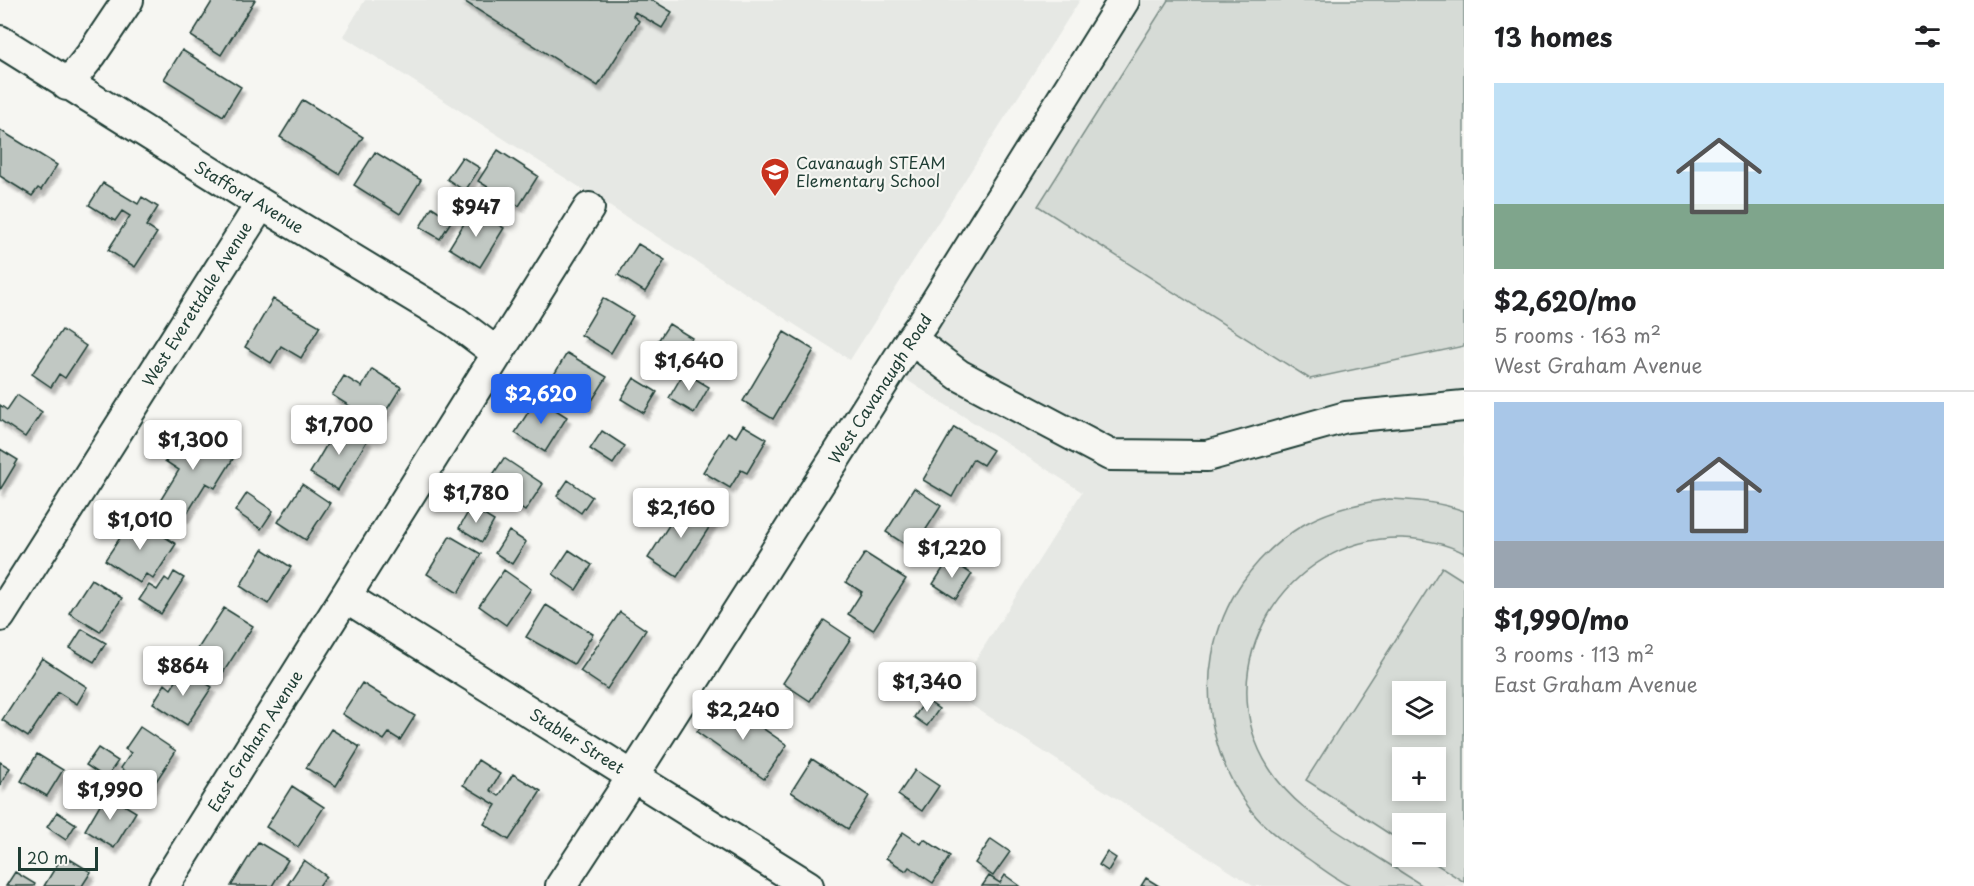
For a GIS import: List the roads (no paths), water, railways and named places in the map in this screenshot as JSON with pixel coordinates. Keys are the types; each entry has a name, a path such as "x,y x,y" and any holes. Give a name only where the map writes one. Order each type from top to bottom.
{"street":[{"path":"67,85 91,55 128,0"},
{"name":"West Cavanaugh Road","path":"561,886 633,777 910,339 924,321 1124,0"},
{"name":"Stafford Avenue","path":"0,41 67,85 456,322 497,353"},
{"name":"West Everettdale Avenue","path":"0,616 261,204"},
{"name":"East Graham Avenue","path":"164,886 589,208"},
{"path":"910,339 959,375 1110,455 1207,456 1346,417 1464,405"},
{"name":"Stabler Street","path":"346,597 808,886"}],"place":[{"name":"Cavanaugh STEAM Elementary School","path":"775,198"}]}
